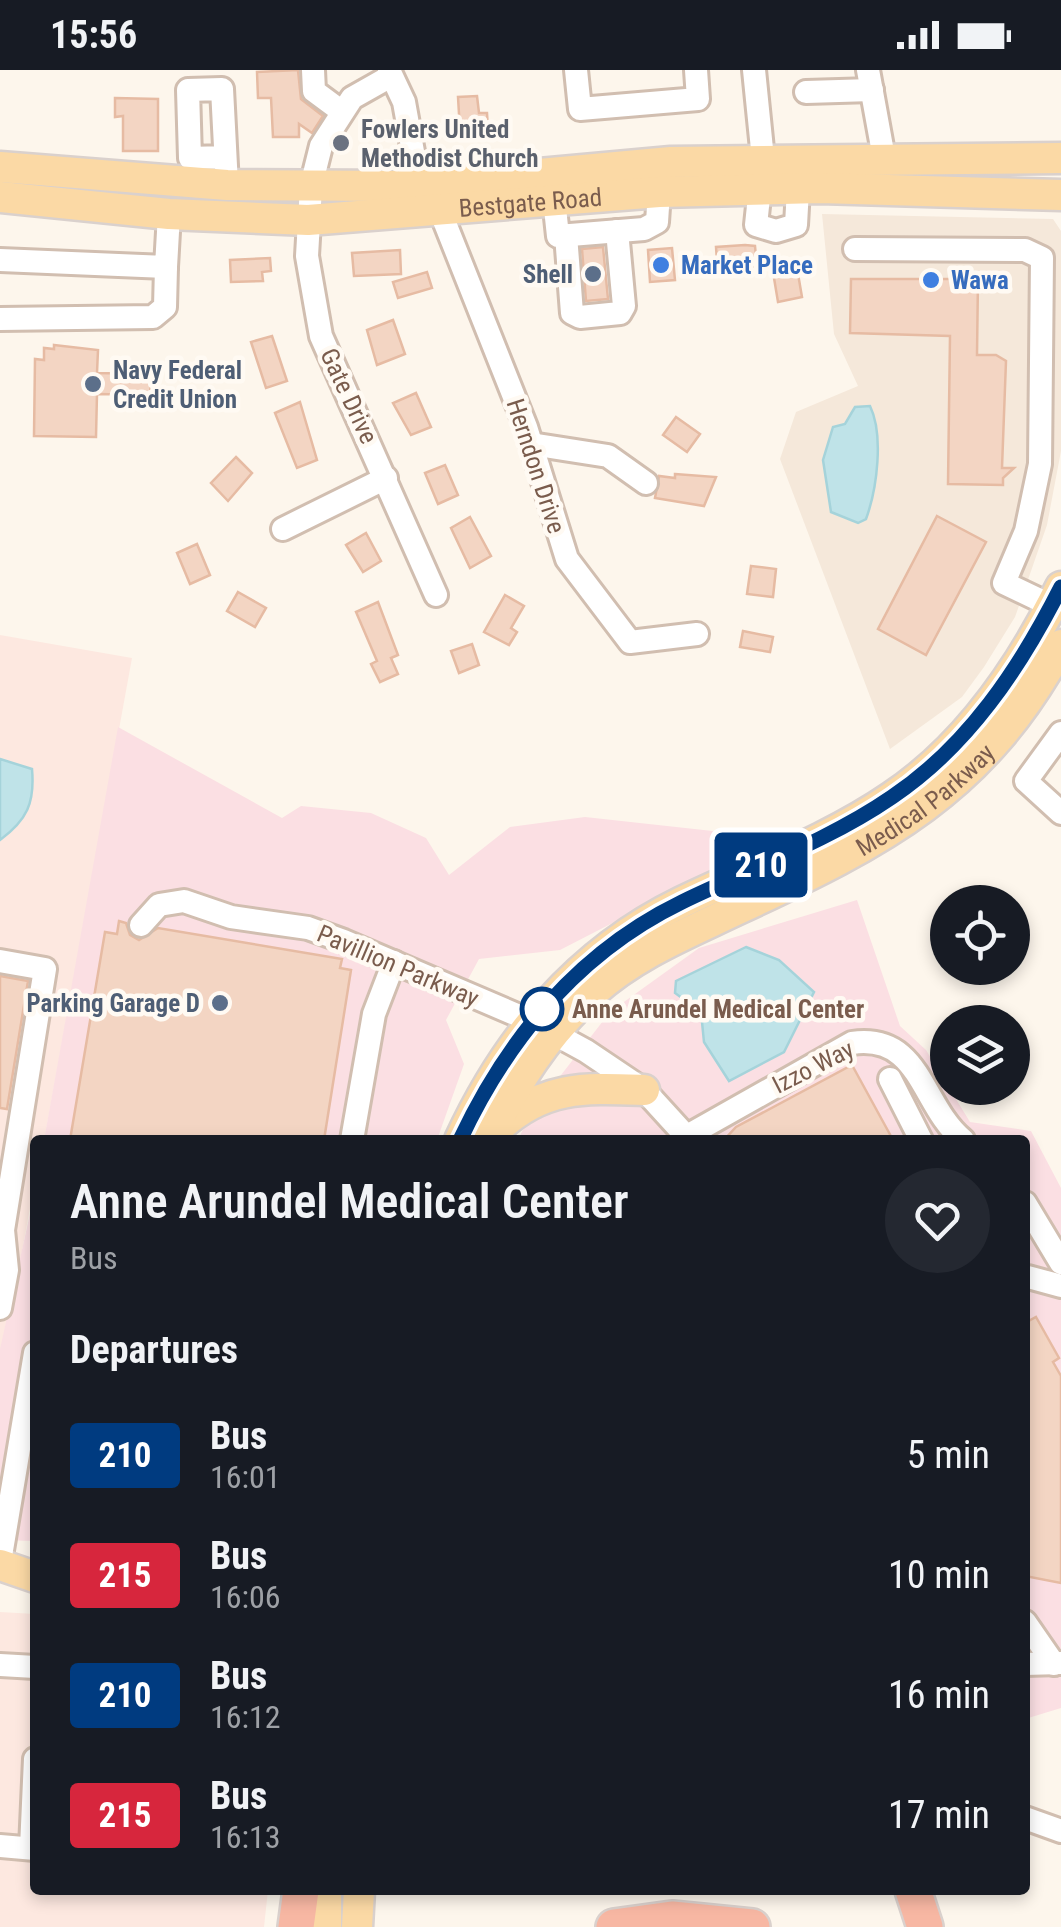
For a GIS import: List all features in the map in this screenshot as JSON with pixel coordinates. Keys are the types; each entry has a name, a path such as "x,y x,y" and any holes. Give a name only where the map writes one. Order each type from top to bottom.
{"highway":[{"path":"296,1927 300,1895"},
{"path":"915,1895 925,1927"},
{"path":"614,1927 672,1919 752,1927"}],"main road":[{"name":"Bestgate Road","path":"0,167 226,171 311,186 420,184 672,162 1061,158"},
{"path":"226,171 228,218"},
{"name":"Bestgate Road","path":"0,196 169,214 308,220 659,192 798,190 1061,195"},
{"name":"Medical Parkway","path":"482,1135 513,1090 542,1026 596,957 634,929 844,826 922,775 988,707 1056,597"},
{"name":"Medical Parkway","path":"542,1026 638,958 832,865 944,795 1001,738 1061,645"},
{"path":"484,1135 521,1108 558,1090 644,1090"},
{"path":"0,1564 30,1567"},
{"path":"0,1564 30,1575"},
{"path":"326,1895 326,1927"},
{"path":"357,1927 358,1895"}],"street":[{"path":"313,70 314,91 342,111 368,85 390,73 404,102 420,184"},
{"path":"576,70 580,108 698,100 696,70"},
{"path":"754,70 763,159 760,191"},
{"path":"221,80 226,171 190,158 188,90 221,80"},
{"path":"806,92 870,80 884,158"},
{"name":"Gate Drive","path":"342,111 321,146 311,186 307,256 321,336 436,595"},
{"path":"554,199 558,236 644,229 656,222 659,192"},
{"name":"Herndon Drive","path":"441,212 531,444 566,560 630,642 697,634"},
{"path":"0,319 153,317 165,307 169,214"},
{"path":"566,235 572,313 580,317 620,312 624,306 617,231"},
{"path":"856,249 1025,250 1042,258 1040,464 1026,531 1004,583 1056,597"},
{"path":"0,260 166,267"},
{"path":"531,444 608,456 646,483"},
{"path":"284,529 386,478"},
{"path":"1061,733 1026,781 1061,812"},
{"name":"Pavillion Parkway","path":"141,925 160,905 184,901 215,913 308,928 542,1026 644,1090 681,1135"},
{"path":"0,961 45,969 3,1230 6,1270 0,1308"},
{"path":"353,1135 374,1014 394,962"},
{"name":"Izzo Way","path":"688,1135 852,1043 867,1041 899,1051 912,1063 944,1122 958,1135"},
{"path":"890,1079 918,1135"},
{"path":"904,1107 929,1094"},
{"path":"1030,1211 1061,1263"},
{"path":"1030,1277 1061,1286"},
{"path":"0,1564 30,1383"},
{"path":"1030,1628 1058,1664"},
{"path":"1030,1664 1058,1664"},
{"path":"0,1665 30,1667"},
{"path":"1030,1820 1061,1831"},
{"path":"0,1846 30,1849"}],"shaded area":[{"path":"822,214 1053,219 1061,231 1061,451 1047,525 1015,617 984,667 962,697 890,749 780,459 796,412 858,386 834,334"},
{"path":"0,635 132,658 45,1135 30,1135 30,1208 0,1367"},
{"path":"118,727 282,818 301,806 371,813 426,838 449,875 510,827 585,817 740,834 791,831 560,950 479,959 446,1020 464,1064 439,1135 45,1135"},
{"name":"Anne Arundel Medical Center","path":"857,900 900,1026 930,1057 930,1105 960,1105 970,1122 1031,1131 1061,1188 1061,1708 1030,1717 1030,1135 520,1135 530,1115 610,1012 699,948"},
{"path":"30,1214 30,1541 0,1540 0,1349"},
{"path":"0,1612 30,1614 30,1895 267,1895 264,1927 0,1927"}],"water":[{"path":"870,406 877,432 876,478 866,519 858,523 831,512 823,460 833,427 845,424 855,407"},
{"path":"0,759 32,769 33,781 27,810 0,840"},
{"path":"746,947 779,960 814,992 784,1052 729,1081 704,1042 701,1012 675,993 676,981"}],"building":[{"path":"298,70 301,99 323,116 312,133 299,124 299,137 273,137 271,98 258,98 257,72"},
{"path":"477,96 479,113 487,113 488,129 460,131 458,97"},
{"path":"115,98 158,99 158,151 123,151 123,116 115,117"},
{"path":"755,246 757,268 718,275 716,247"},
{"name":"Shell","path":"603,247 608,299 586,301 582,249"},
{"name":"Market Place","path":"672,248 675,280 650,282 648,250"},
{"path":"400,250 401,274 354,276 352,253"},
{"path":"270,258 271,271 262,272 263,281 231,282 230,260"},
{"path":"797,268 802,297 778,302 773,272"},
{"path":"427,272 432,288 398,298 393,282"},
{"path":"851,279 978,279 977,355 996,355 1006,361 1002,468 1014,468 1003,478 1003,485 948,484 950,336 850,333"},
{"path":"393,320 405,354 377,365 367,330"},
{"path":"272,336 287,381 266,388 251,342"},
{"name":"Navy Federal Credit Union","path":"54,345 98,350 97,373 151,374 150,395 97,394 96,437 34,436 35,359 44,360 44,348 54,349"},
{"path":"416,393 431,427 411,435 393,403"},
{"path":"300,402 317,460 297,468 275,413"},
{"path":"676,417 700,434 687,452 663,435"},
{"path":"236,457 252,473 228,501 211,483"},
{"path":"445,465 458,495 438,504 425,473"},
{"path":"675,474 716,477 704,506 655,498 659,476 675,478"},
{"path":"937,516 986,542 926,655 878,629"},
{"path":"470,517 491,556 470,568 451,528"},
{"path":"366,533 381,561 363,572 346,545"},
{"path":"197,544 210,575 190,584 177,553"},
{"path":"751,566 776,569 773,597 747,594"},
{"path":"238,592 266,608 255,627 227,611"},
{"path":"505,595 524,606 511,628 517,632 509,645 484,632"},
{"path":"378,602 398,655 391,658 398,674 380,682 371,664 377,661 356,612"},
{"path":"743,631 773,637 770,652 740,647"},
{"path":"472,644 479,665 459,673 451,651"},
{"name":"Parking Garage D","path":"119,921 126,923 130,935 139,940 158,928 342,959 340,968 351,970 325,1135 71,1135 105,932 117,934"},
{"path":"0,976 28,981 7,1109 0,1108"},
{"path":"852,1065 890,1135 729,1135 736,1127"},
{"path":"1036,1317 1059,1358 1053,1362 1061,1376 1061,1583 1030,1577 1030,1320"}],"bus line":[{"name":"210","path":"462,1135 499,1065 531,1020 596,957 678,904 844,826 922,775 988,707 1012,675 1061,587"}],"place":[{"name":"Fowlers United Methodist Church","path":"341,143"},
{"name":"Market Place","path":"661,265"},
{"name":"Shell","path":"593,274"},
{"name":"Wawa","path":"931,280"},
{"name":"Navy Federal Credit Union","path":"93,384"},
{"name":"Parking Garage D","path":"220,1003"},
{"name":"Anne Arundel Medical Center","path":"542,1009"}]}
